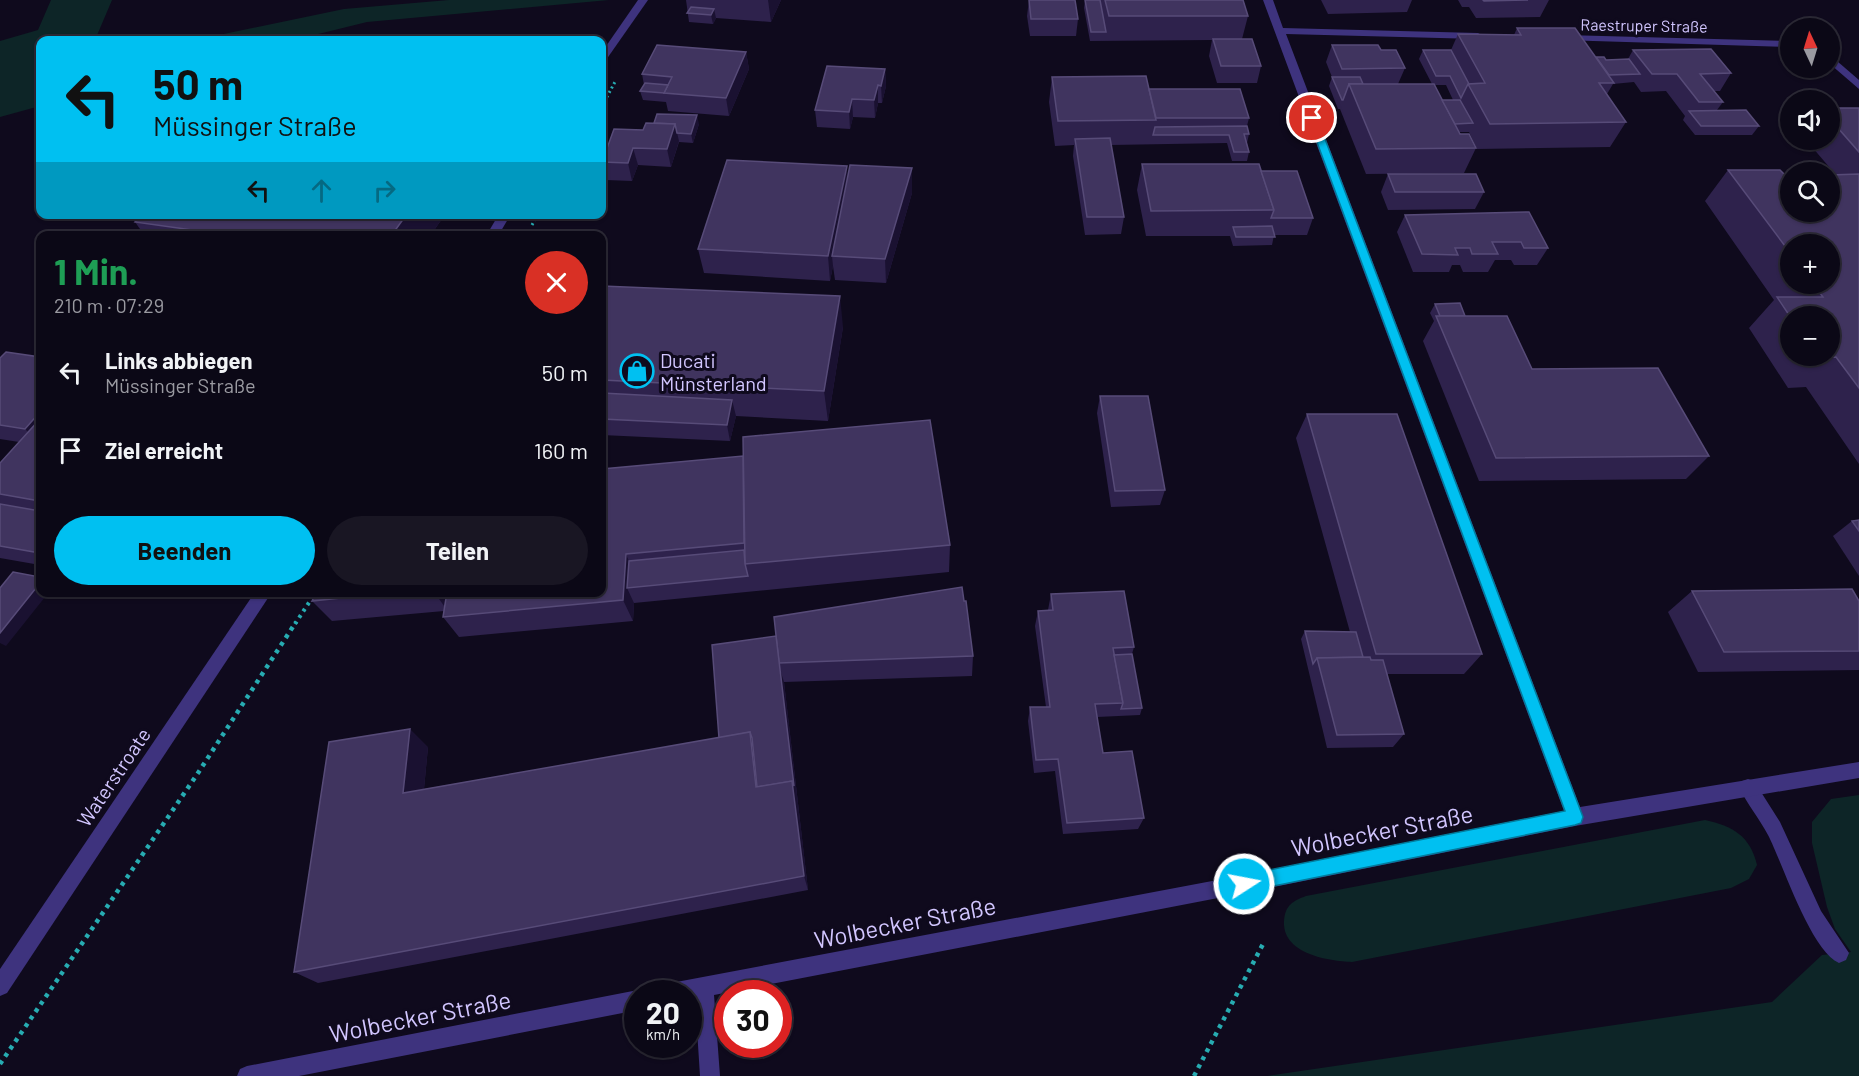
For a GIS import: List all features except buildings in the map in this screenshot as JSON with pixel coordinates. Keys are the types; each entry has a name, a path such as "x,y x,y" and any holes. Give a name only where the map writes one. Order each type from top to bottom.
{"street":[{"path":"606,52 643,0"},
{"path":"1268,0 1575,817"},
{"path":"1280,31 1494,36"},
{"name":"Raestruper Straße","path":"1553,38 1780,44"},
{"path":"1840,68 1859,86"},
{"name":"Waterstroate","path":"0,986 261,597"},
{"name":"Wolbecker Straße","path":"704,987 1244,884 1575,817 1859,770"},
{"path":"1748,787 1774,828 1814,918 1839,953"},
{"path":"704,987 710,1076"},
{"name":"Wolbecker Straße","path":"247,1076 624,1003"}],"path":[{"path":"0,1064 198,773 313,597"},
{"path":"1194,1076 1263,944"}],"green space":[{"path":"51,0 112,0 97,36 36,36 36,107 0,117 0,41 38,30"},
{"path":"449,0 609,0 367,22 310,36 214,36 344,9"},
{"path":"1859,795 1859,1076 1267,1076 1772,1002 1822,955 1851,952 1835,929 1827,907 1812,843 1812,822 1831,799"},
{"path":"1705,820 1732,829 1745,840 1757,865 1749,879 1731,888 1352,962 1308,954 1290,941 1285,932 1284,921 1288,907 1306,896"}],"place":[{"name":"Ducati Münsterland","path":"637,371"}],"route":[{"path":"1244,884 1575,817 1312,118"}]}
